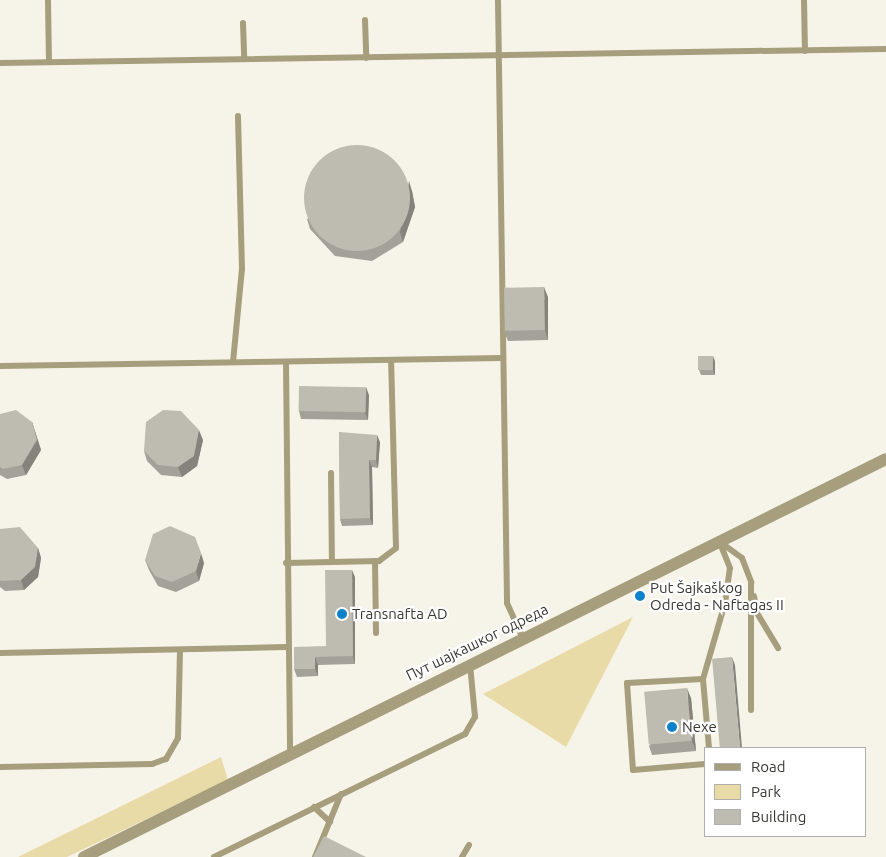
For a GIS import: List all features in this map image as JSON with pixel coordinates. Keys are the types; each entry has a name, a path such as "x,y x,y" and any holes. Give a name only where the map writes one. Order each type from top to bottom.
{"street":[{"name":"Пут шајкашког одреда","path":"84,857 522,637 886,459"}],"lane":[{"path":"48,0 49,61"},
{"path":"498,0 507,603 522,637"},
{"path":"804,0 805,51"},
{"path":"365,20 366,58"},
{"path":"243,23 244,59"},
{"path":"0,63 886,50"},
{"path":"233,362 242,270 238,116"},
{"path":"0,366 502,358"},
{"path":"286,563 375,561 389,557 397,538 391,360"},
{"path":"286,362 286,648 290,754"},
{"path":"331,473 332,562"},
{"path":"719,541 742,558 751,582 757,613 778,648"},
{"path":"709,747 703,679 726,603 730,568 719,541"},
{"path":"375,561 376,633"},
{"path":"751,582 751,710"},
{"path":"0,653 286,648"},
{"path":"0,767 152,764 166,759 178,738 180,650"},
{"path":"214,857 465,734 475,717 470,663"},
{"path":"703,679 627,683 633,770 704,764"},
{"path":"315,857 341,794"},
{"path":"314,807 330,822"},
{"path":"462,857 469,845"}],"green space":[{"path":"633,617 566,747 483,694"},
{"path":"221,757 228,780 67,857 18,857"}],"building":[{"path":"357,145 377,149 394,161 406,178 410,198 406,218 394,235 377,247 357,251 337,247 320,235 308,218 304,198 308,178 320,161 337,149"},
{"path":"544,287 545,330 505,331 504,288"},
{"path":"698,356 713,356 713,370 698,370"},
{"path":"299,386 366,387 366,412 299,411"},
{"path":"16,410 32,422 37,440 22,465 3,469 0,467 0,414"},
{"path":"163,410 181,411 199,430 194,456 178,467 158,465 144,451 146,422"},
{"path":"339,432 377,435 376,460 369,460 370,518 340,519"},
{"path":"170,526 195,537 201,553 196,571 172,582 155,576 145,560 153,534"},
{"path":"20,527 38,548 35,567 21,580 1,581 0,529"},
{"name":"Transnafta AD","path":"325,570 352,570 353,656 315,657 315,669 294,669 294,647 326,646"},
{"path":"732,657 740,747 720,747 712,659"},
{"name":"Nexe","path":"687,688 692,741 649,745 644,692"},
{"path":"324,836 366,857 313,857"}],"place":[{"name":"Put Šajkaškog Odreda - Naftagas II","path":"640,596"},
{"name":"Transnafta AD","path":"342,614"},
{"name":"Nexe","path":"672,727"}]}
